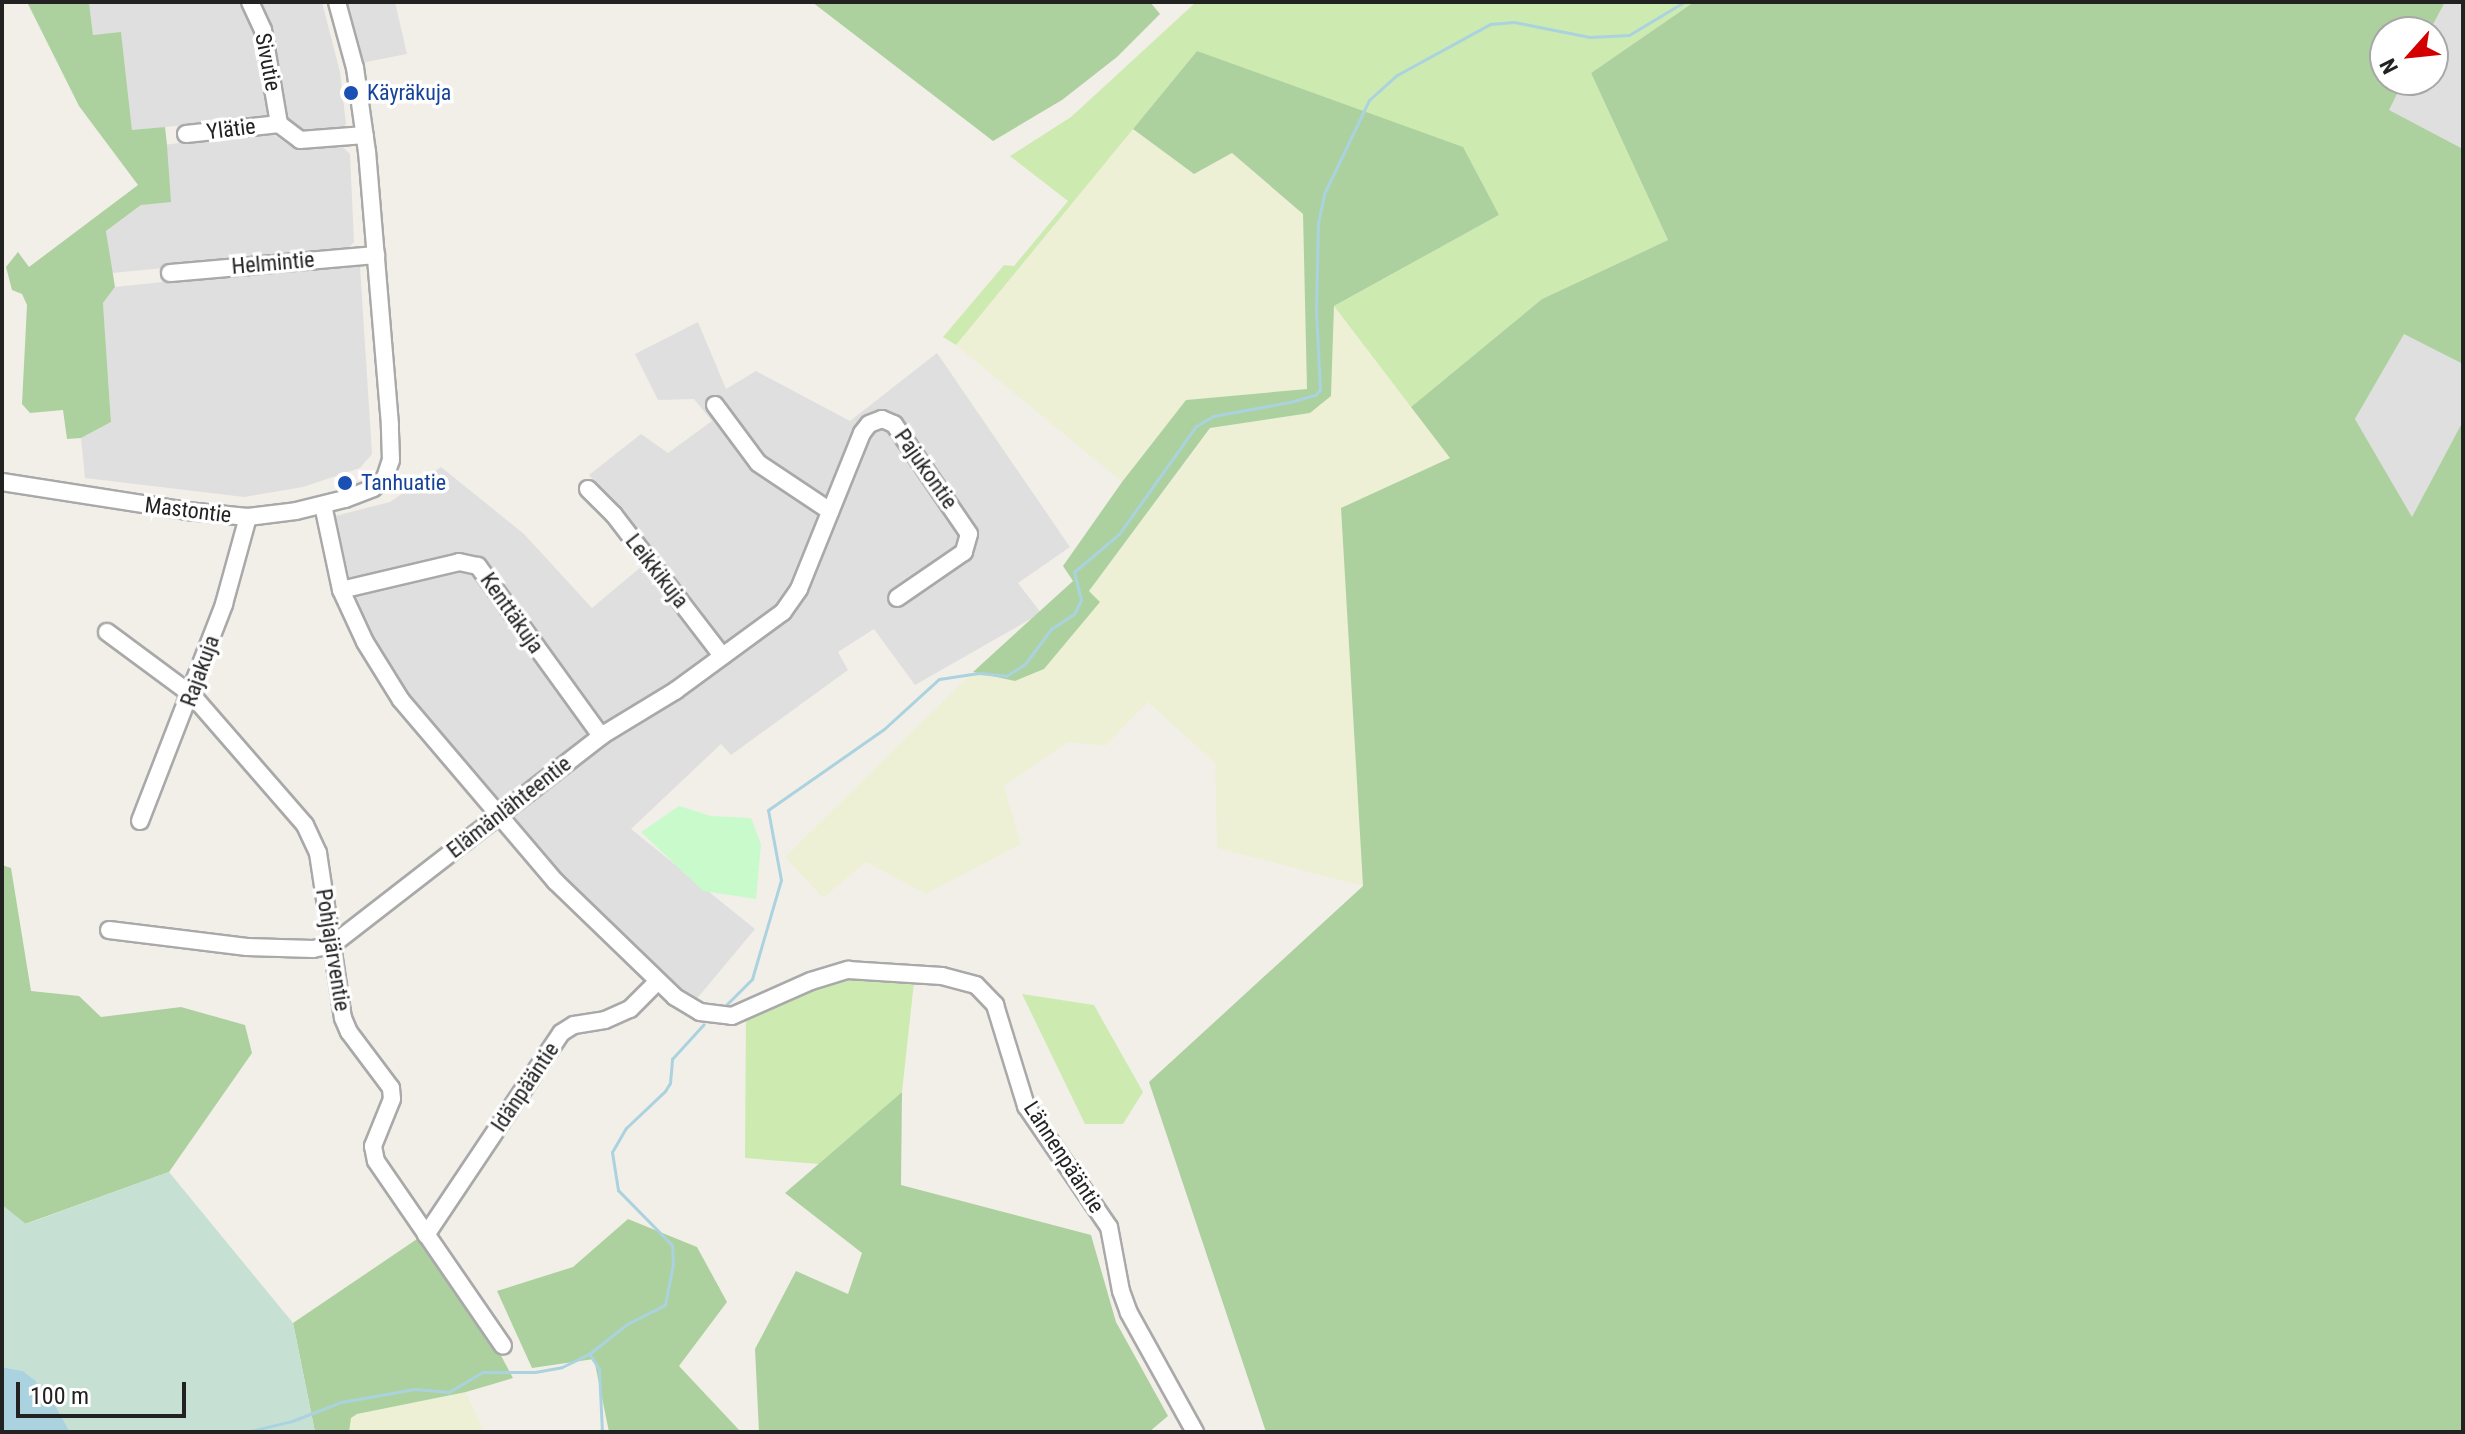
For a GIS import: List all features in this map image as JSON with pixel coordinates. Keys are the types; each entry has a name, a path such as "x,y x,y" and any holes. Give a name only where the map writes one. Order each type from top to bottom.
{"street":[{"name":"Sivutie","path":"250,2 263,30 279,124"},
{"path":"337,2 355,68 365,135 376,255"},
{"name":"Ylätie","path":"186,134 279,124 300,140 365,135"},
{"name":"Helmintie","path":"170,273 376,255"},
{"name":"Mastontie","path":"2,482 172,509 248,517 323,505 373,488 388,473 391,448 376,255"},
{"path":"715,405 758,463 830,511"},
{"name":"Pajukontie","path":"830,511 865,428 879,419 891,421 969,534 964,552 897,598"},
{"name":"Leikkikuja","path":"588,489 614,515 722,656"},
{"path":"323,505 341,590 365,642 401,700 555,881 657,982"},
{"name":"Elämänlähteentie","path":"332,945 601,736 675,691 783,612 795,597 830,511"},
{"name":"Rajakuja","path":"140,821 192,695 224,604 248,517"},
{"name":"Kenttäkuja","path":"341,590 459,562 478,566 601,736"},
{"name":"Pohjajärventie","path":"107,632 192,695 305,825 318,853 340,1004 349,1032 391,1088 392,1099 373,1146 376,1161 503,1346"},
{"path":"109,930 247,947 313,949 332,945"},
{"name":"Lännenpääntie","path":"657,982 700,1012 732,1016 811,981 848,970 942,976 976,985 995,1005 1003,1021 1026,1106 1109,1227 1121,1291 1129,1313 1195,1432"},
{"name":"Idänpääntie","path":"426,1235 561,1033 583,1022 605,1020 630,1009 657,982"}],"shaded area":[{"path":"89,2 322,2 340,72 346,124 340,130 306,134 280,116 267,115 132,131 121,33 93,35"},
{"path":"344,2 395,2 407,54 361,63"},
{"path":"2445,2 2463,2 2463,149 2388,110 2395,96 2449,96 2449,16 2438,16"},
{"path":"268,131 296,150 343,147 350,154 354,242 347,250 112,273 106,231 141,205 164,145"},
{"path":"354,262 360,266 372,454 360,468 303,487 244,497 85,478 81,438 111,422 103,303 115,287"},
{"path":"698,322 726,389 756,371 850,421 937,353 1070,547 1018,583 1041,613 915,685 874,629 838,652 848,670 731,755 721,744 631,829 755,929 694,1002 644,960 566,882 401,688 370,638 353,593 335,516 390,502 441,467 524,534 592,608 655,555 589,475 641,434 668,453 712,421 694,399 658,400 635,354"},
{"path":"2404,333 2463,364 2463,421 2412,518 2355,419"}],"green space":[{"path":"27,2 89,2 93,35 121,32 132,130 165,127 171,202 141,205 106,231 115,287 103,303 111,422 81,438 67,439 63,410 30,413 22,404 27,305 22,294 12,290 6,267 18,252 29,267 138,185 79,106"},
{"path":"812,2 1150,2 1160,14 1117,57 1062,100 993,141"},
{"path":"1196,2 1694,2 1591,73 1668,240 1542,299 1411,407 1334,306 1499,215 1197,51 956,345 943,337 1004,265 1014,266 1068,201 1010,156 1071,117"},
{"path":"1694,2 2445,2 2438,16 2369,16 2369,96 2396,96 2389,110 2463,149 2463,364 2404,334 2355,419 2412,517 2463,421 2463,1432 1266,1432 1149,1082 1363,886 1341,508 1450,458 1411,407 1542,299 1668,240 1591,73"},
{"path":"1197,51 1463,147 1499,215 1334,306 1331,396 1310,413 1210,428 1089,591 1100,602 1044,669 1015,681 973,672 1073,581 1063,566 1122,482 1186,400 1307,389 1303,214 1232,153 1194,174 1133,129"},
{"path":"1133,129 1194,174 1232,153 1303,214 1308,389 1186,400 1122,482 956,345"},
{"path":"1334,306 1451,458 1341,509 1363,886 1217,848 1215,763 1148,702 1105,746 1068,742 1004,786 1021,844 926,894 866,862 823,898 785,857 973,672 1015,681 1100,602 1088,592 1211,428 1310,413 1331,396"},
{"path":"679,806 711,816 751,818 761,844 756,899 703,891 641,832"},
{"path":"2,865 11,868 31,991 79,996 101,1017 181,1007 245,1025 252,1053 169,1172 25,1224 2,1205"},
{"path":"915,973 902,1092 819,1164 745,1158 746,1012 815,980"},
{"path":"1022,994 1094,1005 1143,1092 1123,1124 1085,1124"},
{"path":"902,1092 901,1185 1091,1235 1116,1322 1168,1416 1149,1432 759,1432 755,1349 796,1271 848,1294 862,1253 785,1193"},
{"path":"169,1172 293,1323 315,1432 70,1432 55,1405 42,1395 36,1381 23,1371 2,1367 2,1205 26,1224"},
{"path":"628,1219 697,1247 727,1302 679,1366 741,1432 609,1432 594,1359 532,1368 497,1291 573,1267"},
{"path":"420,1237 497,1348 513,1378 466,1392 357,1414 351,1418 349,1432 315,1432 293,1323"},
{"path":"466,1392 484,1432 349,1432 351,1418 357,1414"}],"water":[{"path":"2,1367 23,1371 36,1381 42,1395 55,1405 70,1432 2,1432"}],"waterway":[{"path":"724,1007 752,979 781,880 768,810 884,729 939,679 979,673 1006,676 1025,664 1051,629 1074,614 1081,600 1074,572 1119,534 1196,426 1213,416 1290,402 1315,395 1320,390 1316,311 1318,223 1324,194 1369,100 1397,75 1490,24 1514,22 1590,37 1629,35 1684,2"},
{"path":"246,1432 292,1421 341,1402 415,1389 449,1392 482,1372 535,1372 562,1367 589,1354 627,1324 665,1305 673,1264 672,1245 618,1190 612,1152 626,1128 665,1091 670,1083 672,1059 704,1024"},
{"path":"590,1355 599,1369 602,1432"}],"place":[{"name":"Käyräkuja","path":"351,93"},
{"name":"Tanhuatie","path":"345,483"}]}
